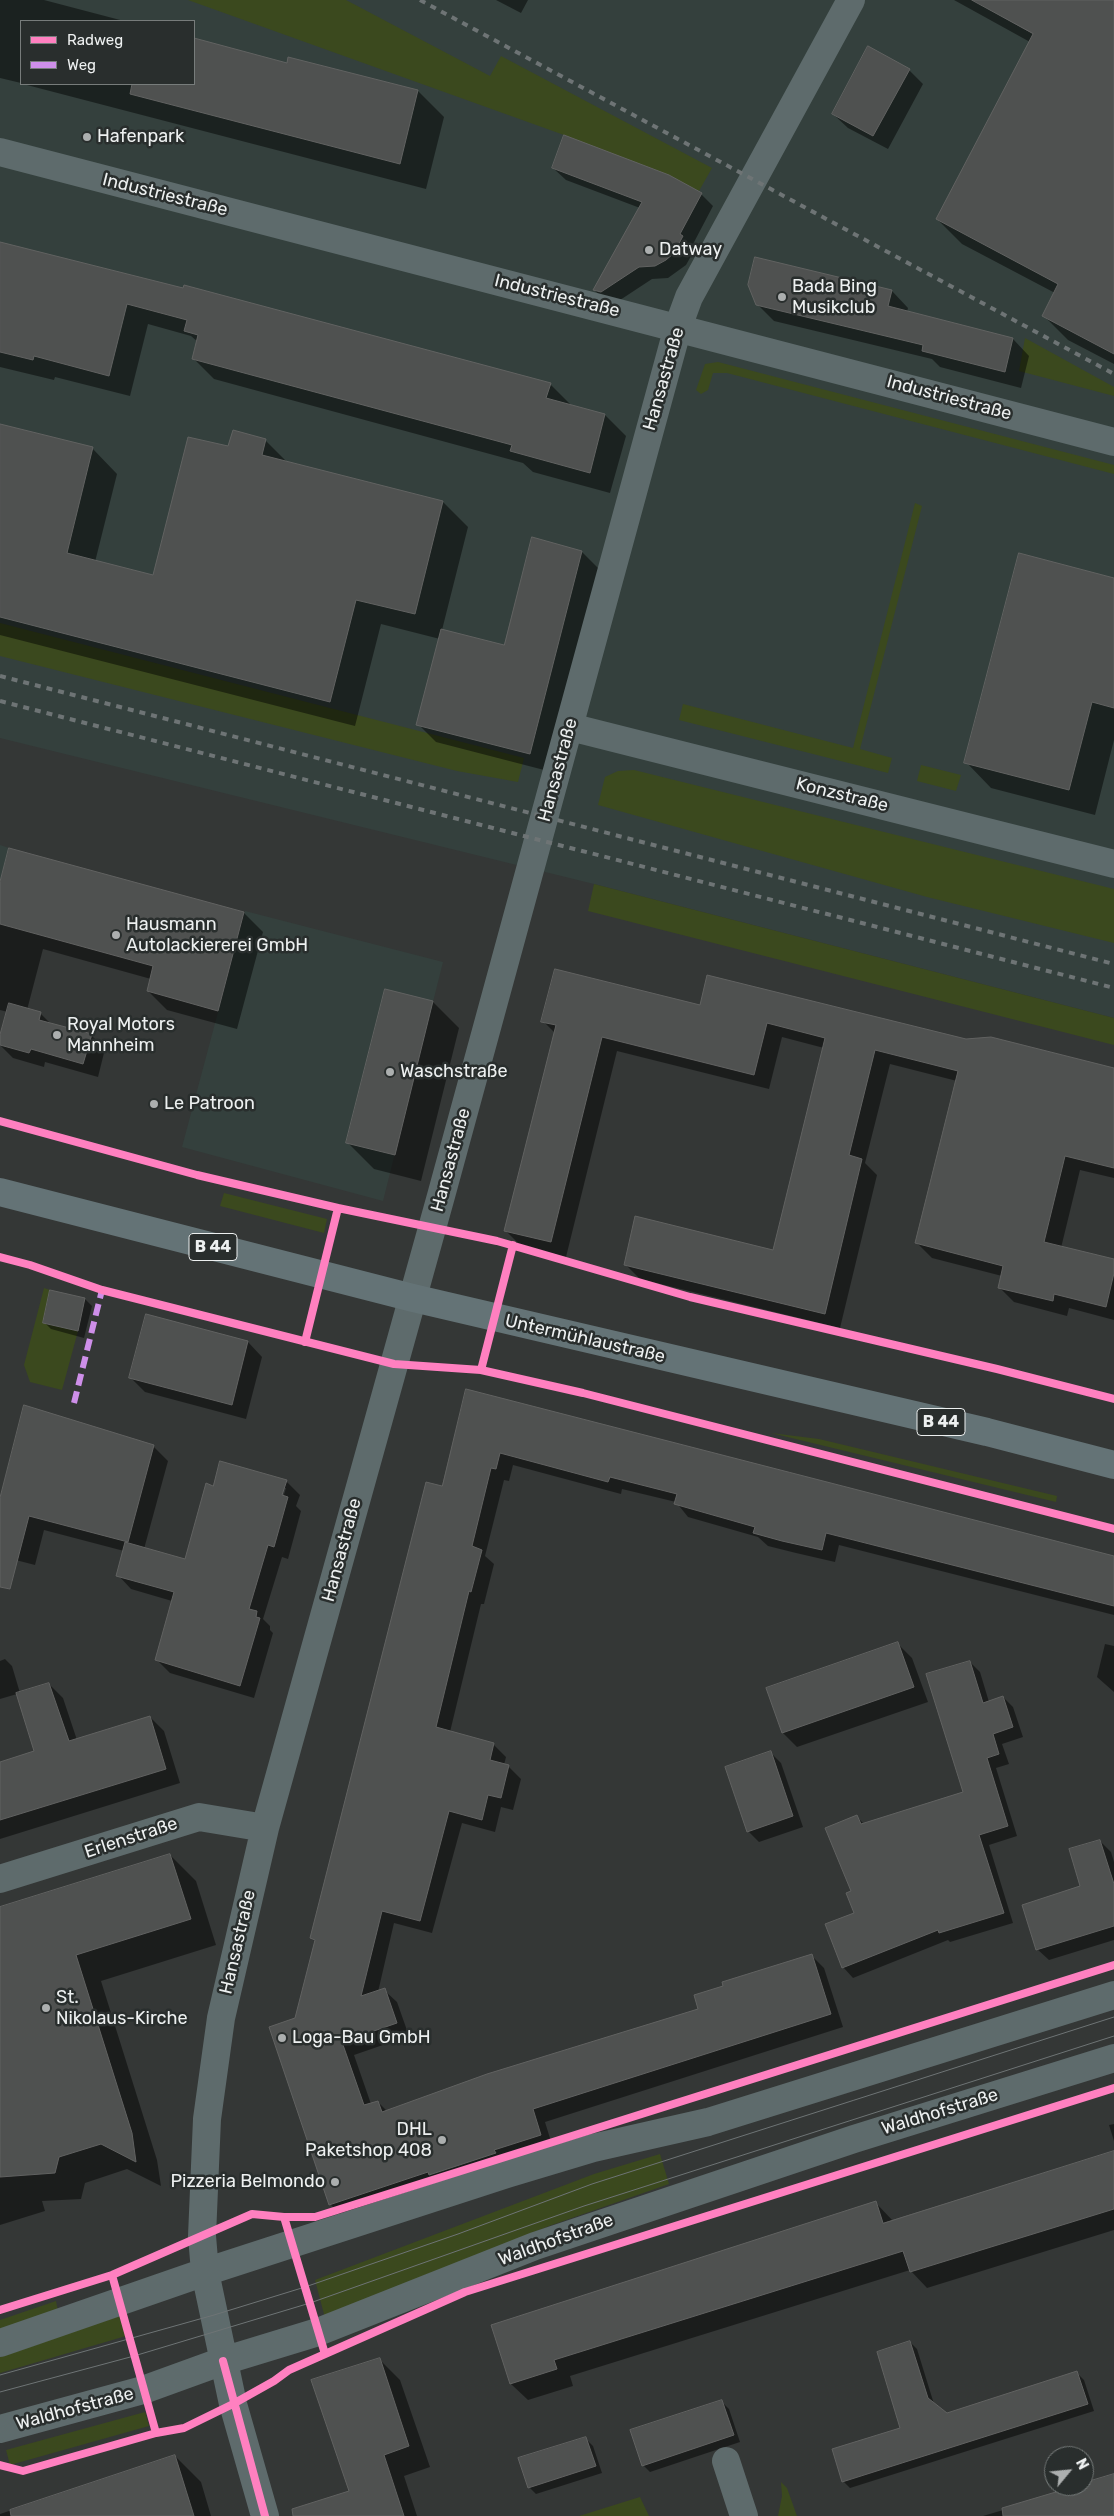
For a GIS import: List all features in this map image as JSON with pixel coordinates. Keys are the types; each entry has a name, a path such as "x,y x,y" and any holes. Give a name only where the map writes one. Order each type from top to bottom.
{"main road":[{"name":"Untermühlaustraße","path":"0,1192 413,1298 987,1432 1114,1465"}],"street":[{"name":"Hansastraße","path":"265,2516 223,2361 205,2272 202,2236 207,2119 219,2027 265,1828 413,1298 678,327 689,297 851,0"},
{"name":"Industriestraße","path":"0,152 1114,442"},
{"name":"Konzstraße","path":"570,727 1114,864"},
{"name":"Erlenstraße","path":"0,1879 199,1817 265,1828"},
{"path":"0,2343 205,2272 507,2174 593,2148 708,2122 1114,1995"},
{"name":"Waldhofstraße","path":"0,2430 144,2390 223,2361 318,2332 535,2246 854,2138 1114,2058"},
{"path":"726,2461 744,2516"}],"shaded area":[{"path":"0,0 1114,0 1114,1018 594,884 0,738"},
{"path":"0,845 9,848 0,882"},
{"path":"245,911 443,962 383,1201 182,1147"}],"green space":[{"path":"188,0 346,0 490,76 501,56 712,168 699,191 564,135"},
{"path":"1025,338 1114,387 1114,396 1019,371"},
{"path":"718,362 1114,465 1114,474 727,373 713,373 708,390 701,394 696,390 705,364"},
{"path":"915,503 922,506 860,749 892,758 888,773 679,720 683,704 853,748"},
{"path":"0,623 524,758 518,782 457,771 0,656"},
{"path":"921,765 961,775 956,791 917,781"},
{"path":"634,770 1114,889 1114,943 927,897 598,805 605,777 618,771"},
{"path":"594,884 1114,1018 1114,1045 588,911"},
{"path":"224,1193 327,1219 324,1233 220,1206"},
{"path":"44,1288 50,1290 43,1323 78,1331 62,1390 30,1382 24,1365"},
{"path":"771,1433 819,1439 1057,1496 1056,1502"},
{"path":"660,2154 669,2184 549,2226 325,2318 315,2280 594,2174"},
{"path":"56,2301 58,2311 0,2332 0,2320"},
{"path":"119,2316 126,2336 0,2373 0,2357"},
{"path":"145,2412 149,2426 10,2465 6,2450"},
{"path":"781,2482 787,2488 797,2516 778,2516 782,2496"},
{"path":"640,2497 649,2516 579,2516"}],"building":[{"path":"972,0 1114,0 1114,354 1042,316 1058,284 936,219 1033,34"},
{"path":"195,38 287,63 288,57 418,90 400,164 130,94 132,85 195,85"},
{"path":"868,46 910,69 873,136 832,114"},
{"path":"564,135 669,175 702,193 680,234 683,236 674,253 666,260 655,266 639,267 601,292 593,290 642,202 552,168"},
{"path":"0,242 183,288 184,285 551,383 546,398 605,414 590,473 510,451 512,445 192,359 198,335 184,331 187,320 127,304 109,376 34,356 33,360 0,352"},
{"path":"755,257 892,290 888,306 1013,338 1005,372 922,351 923,345 756,305 748,285"},
{"path":"0,424 93,447 67,553 153,575 188,437 228,446 233,430 266,439 262,455 443,501 415,614 356,600 330,702 0,617"},
{"path":"532,537 582,551 530,754 416,725 441,629 504,645"},
{"path":"1019,553 1114,578 1114,708 1092,702 1069,790 964,763"},
{"path":"9,848 244,912 218,1011 147,991 153,966 0,924 0,882"},
{"path":"555,969 700,1005 707,975 966,1039 991,1037 1114,1068 1114,1168 1065,1156 1044,1242 1114,1259 1114,1273 1106,1307 1054,1294 1053,1301 998,1288 1003,1266 915,1243 958,1071 875,1050 849,1155 862,1159 825,1314 624,1265 635,1216 773,1250 825,1038 767,1023 754,1075 602,1037 551,1242 504,1231 556,1025 541,1022"},
{"name":"Waschstraße","path":"385,989 433,1001 395,1155 346,1143"},
{"path":"9,1003 41,1012 39,1020 92,1034 83,1064 31,1049 29,1053 0,1045 0,1035"},
{"path":"50,1290 85,1298 78,1331 43,1323"},
{"path":"146,1314 248,1341 232,1405 129,1378"},
{"path":"466,1389 1114,1556 1114,1606 826,1533 822,1550 782,1541 753,1533 755,1527 674,1504 677,1494 610,1477 608,1482 500,1453 496,1469 491,1468 472,1546 482,1550 471,1592 469,1591 436,1727 494,1743 490,1760 509,1765 501,1798 488,1795 482,1820 449,1811 420,1921 382,1911 361,1996 385,1988 397,2023 342,2042 364,2105 378,2101 382,2112 487,2074 698,2009 694,1995 723,1986 722,1982 812,1954 831,2014 533,2109 541,2135 494,2150 496,2153 429,2175 428,2172 329,2205 269,2027 295,2018 315,1940 310,1938 426,1482 442,1486"},
{"path":"24,1405 154,1445 128,1542 29,1516 10,1589 0,1587 0,1498"},
{"path":"220,1461 287,1480 282,1495 288,1497 274,1547 268,1545 249,1609 257,1611 256,1617 260,1618 240,1686 155,1660 174,1592 116,1576 125,1542 185,1559 206,1483 213,1486"},
{"path":"898,1642 914,1687 782,1733 766,1688"},
{"path":"970,1661 983,1703 1003,1696 1013,1727 993,1734 999,1754 987,1758 1008,1826 979,1835 1004,1913 939,1933 938,1930 842,1968 825,1924 854,1913 846,1893 851,1891 825,1828 857,1815 861,1824 963,1792 926,1674"},
{"path":"49,1683 69,1741 150,1716 166,1769 0,1820 0,1762 34,1751 16,1693"},
{"path":"771,1751 793,1816 747,1832 725,1767"},
{"path":"1100,1840 1114,1884 1114,1926 1036,1950 1022,1905 1080,1886 1069,1849"},
{"name":"St. Nikolaus-Kirche","path":"170,1854 191,1919 76,1955 132,2133 136,2162 101,2144 59,2157 55,2173 0,2177 0,1907"},
{"path":"1114,2151 1114,2209 910,2272 903,2251 554,2360 557,2369 510,2384 491,2325 876,2201 883,2223"},
{"path":"910,2341 928,2398 947,2413 1077,2371 1088,2404 842,2482 832,2449 900,2428 877,2352"},
{"path":"380,2358 409,2446 384,2455 404,2516 293,2516 292,2509 349,2491 311,2380"},
{"path":"722,2400 734,2435 642,2466 630,2430"},
{"path":"586,2437 596,2466 528,2488 518,2458"},
{"path":"175,2455 194,2516 11,2516 10,2510"},
{"path":"1114,2474 1114,2516 1003,2516 1002,2508 1044,2496 1094,2496 1094,2480"}],"tram line":[{"path":"0,2375 214,2315 305,2287 458,2234 592,2184 1114,2017"},
{"path":"0,2392 134,2356 310,2303 584,2206 1114,2036"}],"railway":[{"path":"420,0 1114,374"},
{"path":"0,676 1114,964"},
{"path":"0,701 1114,988"}],"marked path":[{"path":"74,1403 102,1290"}],"cycle path":[{"path":"0,1121 197,1175 338,1208 497,1241 690,1297 997,1369 1114,1399"},
{"path":"305,1342 338,1208"},
{"path":"481,1370 513,1245"},
{"path":"0,1257 30,1265 102,1290 394,1364 481,1370 583,1393 1114,1529"},
{"path":"0,2310 112,2275 252,2214 315,2217 1114,1965"},
{"path":"0,2465 23,2471 156,2433 184,2428 233,2404 274,2381 289,2370 465,2292 1114,2088"},
{"path":"284,2217 325,2354"},
{"path":"112,2275 156,2433"},
{"path":"223,2361 265,2516"}],"place":[{"name":"Hafenpark","path":"87,137"},
{"name":"Datway","path":"649,250"},
{"name":"Bada Bing Musikclub","path":"782,297"},
{"name":"Hausmann Autolackiererei GmbH","path":"116,935"},
{"name":"Royal Motors Mannheim","path":"57,1035"},
{"name":"Waschstraße","path":"390,1072"},
{"name":"Le Patroon","path":"154,1104"},
{"name":"St. Nikolaus-Kirche","path":"46,2008"},
{"name":"Loga-Bau GmbH","path":"282,2038"},
{"name":"DHL Paketshop 408","path":"442,2140"},
{"name":"Pizzeria Belmondo","path":"335,2182"}]}
